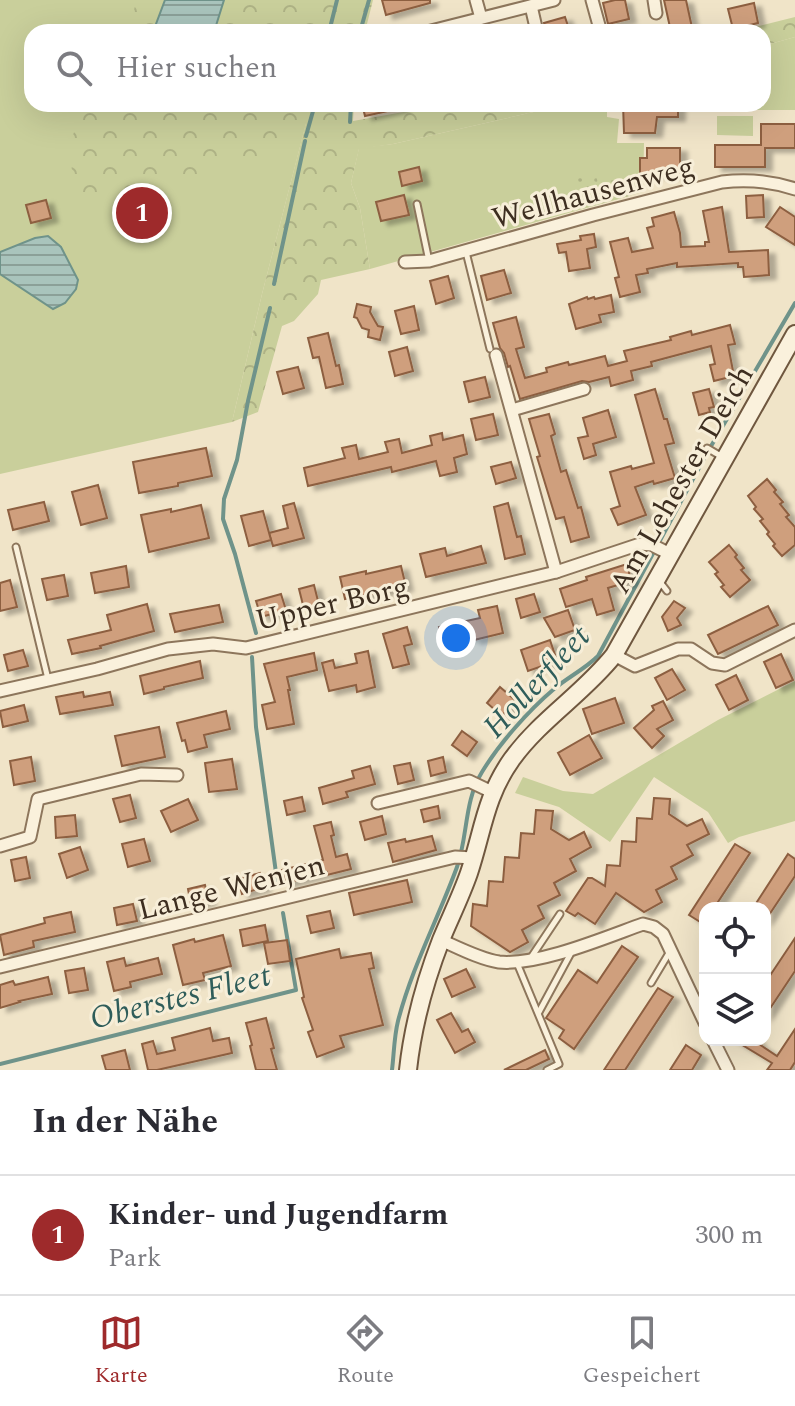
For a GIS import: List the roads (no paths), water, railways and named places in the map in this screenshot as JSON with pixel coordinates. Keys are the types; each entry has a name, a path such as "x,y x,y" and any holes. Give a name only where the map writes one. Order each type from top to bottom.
{"street":[{"path":"476,0 475,24 554,0"},
{"path":"592,0 599,24"},
{"path":"654,0 656,13"},
{"path":"531,6 535,24"},
{"name":"Wellhausenweg","path":"405,262 429,261 722,182 759,181 795,189"},
{"name":"Am Lehester Deich","path":"408,1070 413,1030 425,984 469,874 464,858 485,812 482,787 511,760 545,720 614,655 662,585 661,549 714,453 795,334"},
{"path":"493,352 556,572"},
{"path":"512,410 584,389"},
{"name":"Upper Borg","path":"0,691 168,649 213,644 246,648 556,572 629,547 647,543 661,549"},
{"path":"614,655 635,666 678,649 691,649 712,663 725,665 795,630"},
{"path":"0,846 30,837 38,799 141,774 177,775"},
{"path":"378,803 462,782 469,781 482,787"},
{"name":"Lange Wenjen","path":"0,967 464,858"},
{"path":"441,940 495,961 516,963 573,949 643,924 654,927 663,934 699,1010"},
{"path":"716,1046 728,1070"}],"lane":[{"path":"417,204 429,261"},
{"path":"466,251 493,352"},
{"path":"16,547 48,680"},
{"path":"530,960 560,914"},
{"path":"538,1013 573,949"},
{"path":"651,983 670,950"},
{"path":"516,963 559,1064 547,1070"}],"water":[{"path":"165,0 224,0 216,24 156,24"},
{"path":"48,236 61,247 78,280 76,289 65,303 53,309 0,274 0,252"}],"waterway":[{"name":"Oberstes Fleet","path":"331,24 337,0"},
{"path":"362,24 369,0"},
{"name":"Oberstes Fleet","path":"306,136 313,112"},
{"path":"350,122 351,112"},
{"name":"Oberstes Fleet","path":"274,284 305,141"},
{"name":"Hollerfleet","path":"392,1070 397,1027 404,1001 457,867 476,783 505,739 534,707 598,656 707,453 795,303"},
{"name":"Oberstes Fleet","path":"256,633 223,519 224,499 237,460 270,308"},
{"name":"Oberstes Fleet","path":"252,657 256,727 277,880"},
{"name":"Oberstes Fleet","path":"0,1064 296,990 283,913"}],"place":[{"name":"Kinder- und Jugendfarm","path":"142,213"}]}
